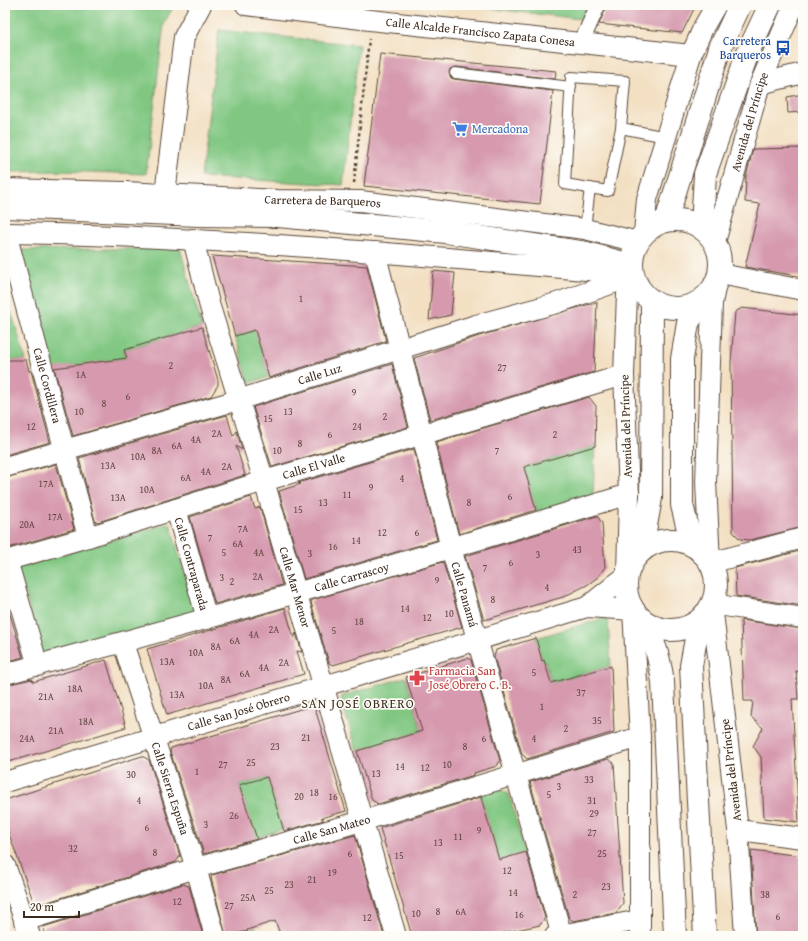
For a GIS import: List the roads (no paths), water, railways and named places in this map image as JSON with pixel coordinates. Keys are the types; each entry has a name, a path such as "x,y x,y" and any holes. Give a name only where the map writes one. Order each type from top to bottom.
{"main road":[{"path":"666,221 720,48 740,5"},
{"name":"Avenida del Príncipe","path":"708,235 706,174 748,52 770,5"},
{"name":"Carretera de Barqueros","path":"5,207 198,215 278,216 446,232 587,253 633,273"},
{"path":"705,936 691,666 697,633 708,609 716,583 706,558 688,529 682,505 682,358 688,323 712,288 721,263 708,235 684,220 666,221 654,225 641,237 634,249 633,273 641,292 652,302 668,308 685,308 712,288"},
{"name":"Avenida del Príncipe","path":"630,567 645,532 651,498 652,302"},
{"path":"675,936 663,682 659,655 653,637 637,614 626,593 630,567 643,549 654,543 667,540 680,541 692,545 706,558"},
{"path":"637,614 650,626 674,630 690,625 708,609"}],"street":[{"path":"165,194 184,37 201,5"},
{"name":"Calle Alcalde Francisco Zapata Conesa","path":"246,5 691,55"},
{"path":"581,43 598,5"},
{"path":"641,237 647,199 691,55 704,26 716,5"},
{"name":"Avenida del Príncipe","path":"708,235 760,84 794,5"},
{"path":"760,84 803,73"},
{"name":"Carretera de Barqueros","path":"5,189 165,194 278,200 352,201 641,237"},
{"path":"6,233 193,239 633,273"},
{"name":"Calle Cordillera","path":"6,233 88,537"},
{"name":"Calle Mar Menor","path":"193,239 210,307 297,592 396,936"},
{"name":"Calle Panamá","path":"375,252 451,548 479,640 559,936"},
{"name":"Avenida del Príncipe","path":"630,567 624,375 627,294 633,273"},
{"name":"Calle Luz","path":"5,467 238,400 476,325 557,303 633,273"},
{"path":"712,288 803,290"},
{"name":"Calle El Valle","path":"6,560 88,537 264,481 421,434 624,375"},
{"name":"Calle Carrascoy","path":"5,674 207,619 451,548 628,494"},
{"name":"Calle Contraparada","path":"176,509 207,619"},
{"path":"706,558 803,538"},
{"path":"6,560 38,666"},
{"name":"Calle San José Obrero","path":"587,607 630,567"},
{"name":"Calle San José Obrero","path":"5,782 587,607 637,614"},
{"path":"708,609 803,618"},
{"name":"Avenida del Príncipe","path":"708,609 738,830 745,936"},
{"path":"559,936 640,928 640,736 637,614"},
{"name":"Calle Sierra Espuña","path":"123,643 152,738 196,868 215,936"},
{"name":"Calle San Mateo","path":"27,929 196,868 362,821 640,736"},
{"path":"738,830 803,838"},
{"path":"5,865 27,929"}],"lane":[{"path":"455,73 571,87"},
{"path":"572,77 625,81 621,128 608,191 565,184 572,77"},
{"path":"621,128 666,137"},
{"path":"585,229 590,188"}],"place":[{"name":"Carretera Barqueros","path":"783,48"},
{"name":"Mercadona","path":"460,129"},
{"name":"Farmacia San José Obrero C. B.","path":"417,678"}],"district":[{"name":"SAN JOSÉ OBRERO","path":"358,703"}]}
